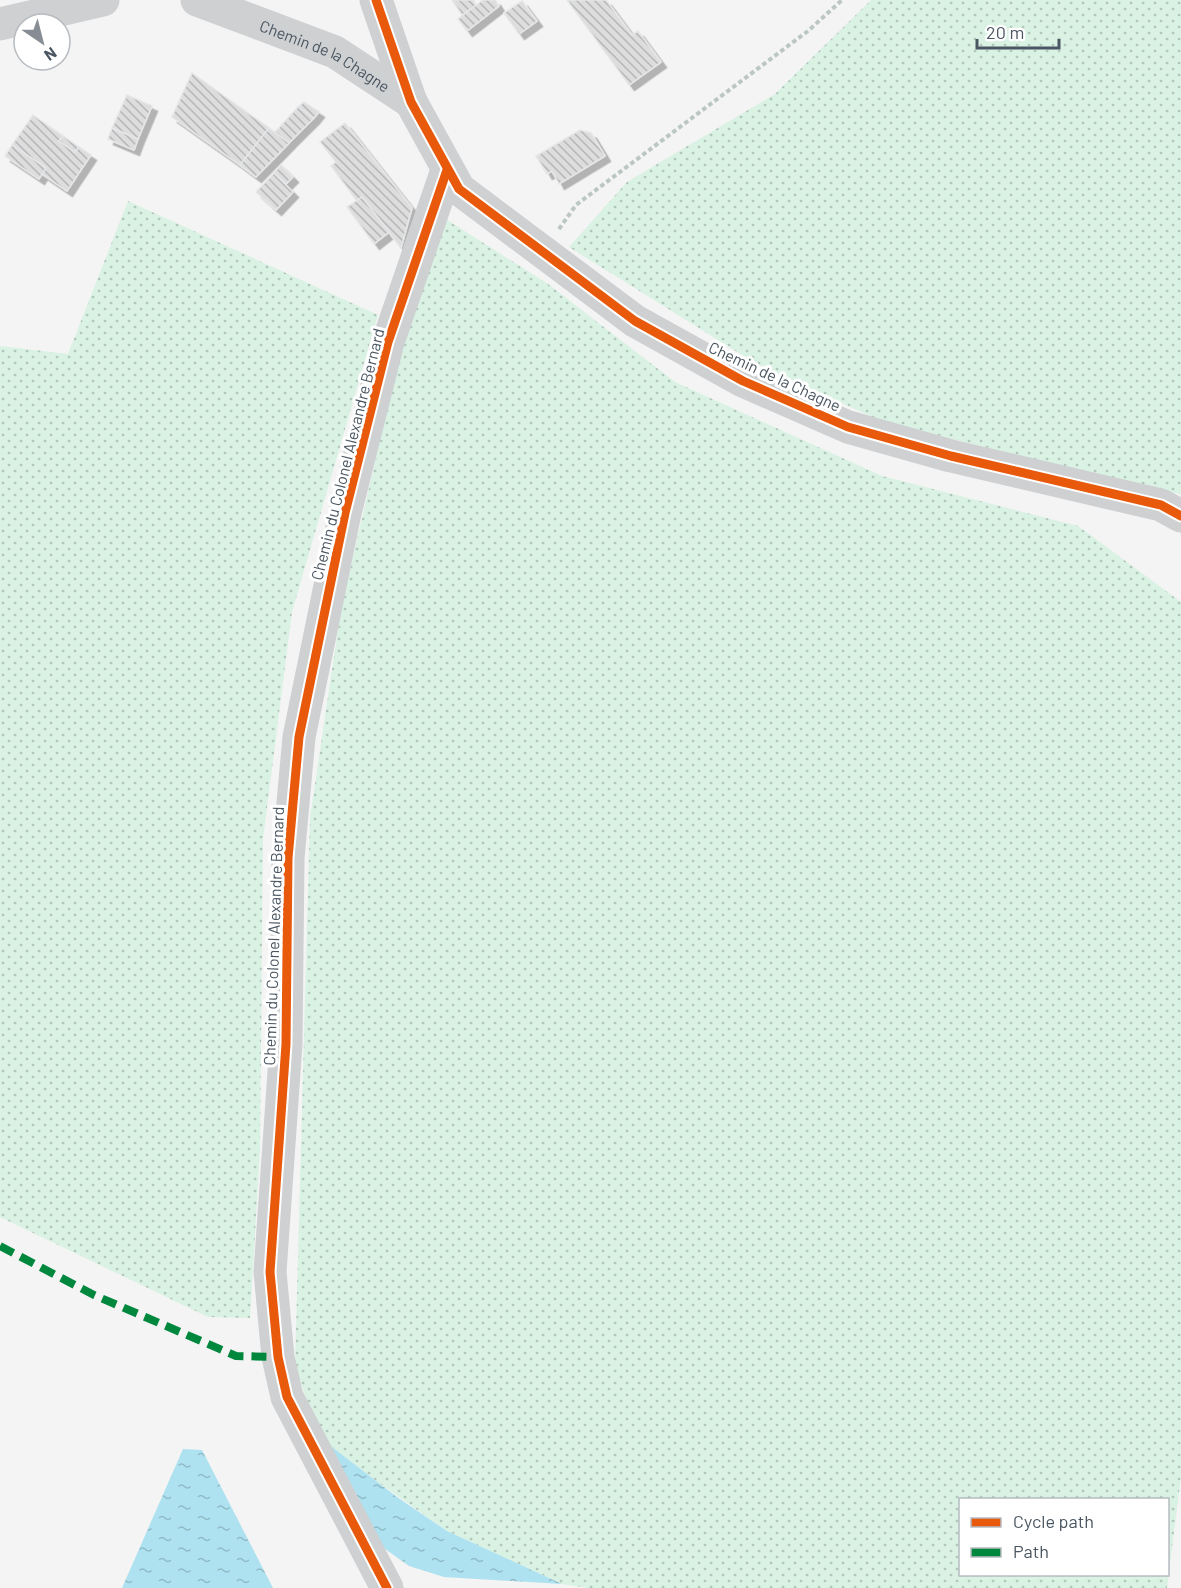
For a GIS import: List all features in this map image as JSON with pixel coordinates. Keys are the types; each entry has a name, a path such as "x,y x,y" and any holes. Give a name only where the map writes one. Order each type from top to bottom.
{"street":[{"path":"0,24 104,0"},
{"name":"Chemin de la Chagne","path":"197,0 335,52 411,102 459,189 634,321 743,381 848,427 951,456 1161,506 1181,516"},
{"path":"376,0 411,102"},
{"name":"Chemin du Colonel Alexandre Bernard","path":"393,1586 287,1397 278,1357 270,1272 286,1044 288,858 299,737 345,513 388,342 447,170"}],"path":[{"path":"542,251 576,205 808,31 842,0"}],"green space":[{"path":"871,0 1181,0 1181,494 1147,488 881,421 755,363 569,247 627,182 775,94"},
{"path":"128,201 378,315 292,612 263,839 260,1150 250,1318 208,1317 0,1217 0,346 68,354"},
{"path":"444,218 548,284 675,382 882,476 1078,526 1181,602 1181,1477 1169,1572 1169,1498 959,1498 959,1576 1169,1576 1167,1588 588,1588 562,1584 447,1531 319,1437 295,1365 310,818 341,609 406,328"}],"water":[{"path":"319,1437 397,1497 447,1531 562,1584 444,1577 409,1566 381,1546"},
{"path":"183,1449 202,1450 273,1588 122,1588"}],"building":[{"path":"452,0 473,0 476,5 462,15"},
{"path":"483,0 495,0 499,6 467,31 458,19"},
{"path":"567,0 606,0 632,35 638,31 661,62 629,85"},
{"path":"522,1 537,21 519,34 504,13"},
{"path":"192,73 269,128 240,165 172,117"},
{"path":"127,95 152,106 138,139 112,128"},
{"path":"304,102 319,112 314,118 298,107"},
{"path":"298,107 314,118 289,143 275,132"},
{"path":"33,115 63,136 59,141 75,152 79,147 91,155 67,191 42,174 46,168 12,145"},
{"path":"345,123 412,208 401,248 362,197 357,201 331,166 336,162 320,142"},
{"path":"112,128 138,139 134,150 108,139"},
{"path":"269,128 289,143 256,177 240,165"},
{"path":"580,130 591,133 605,156 559,184 552,171 547,174 536,156"},
{"path":"63,136 79,147 75,152 59,141"},
{"path":"12,145 46,168 39,179 5,156"},
{"path":"281,165 293,177 286,184 274,173"},
{"path":"274,173 293,192 276,210 256,192"},
{"path":"362,197 389,232 374,244 347,207"}],"marked path":[{"path":"0,1246 94,1295 236,1356 278,1357"}],"cycle path":[{"path":"376,0 411,102 459,189 635,321 743,381 848,427 951,456 1161,505 1181,516"},
{"path":"387,1588 287,1397 278,1357 270,1272 286,1044 288,858 299,737 345,513 388,342 447,170"}]}
